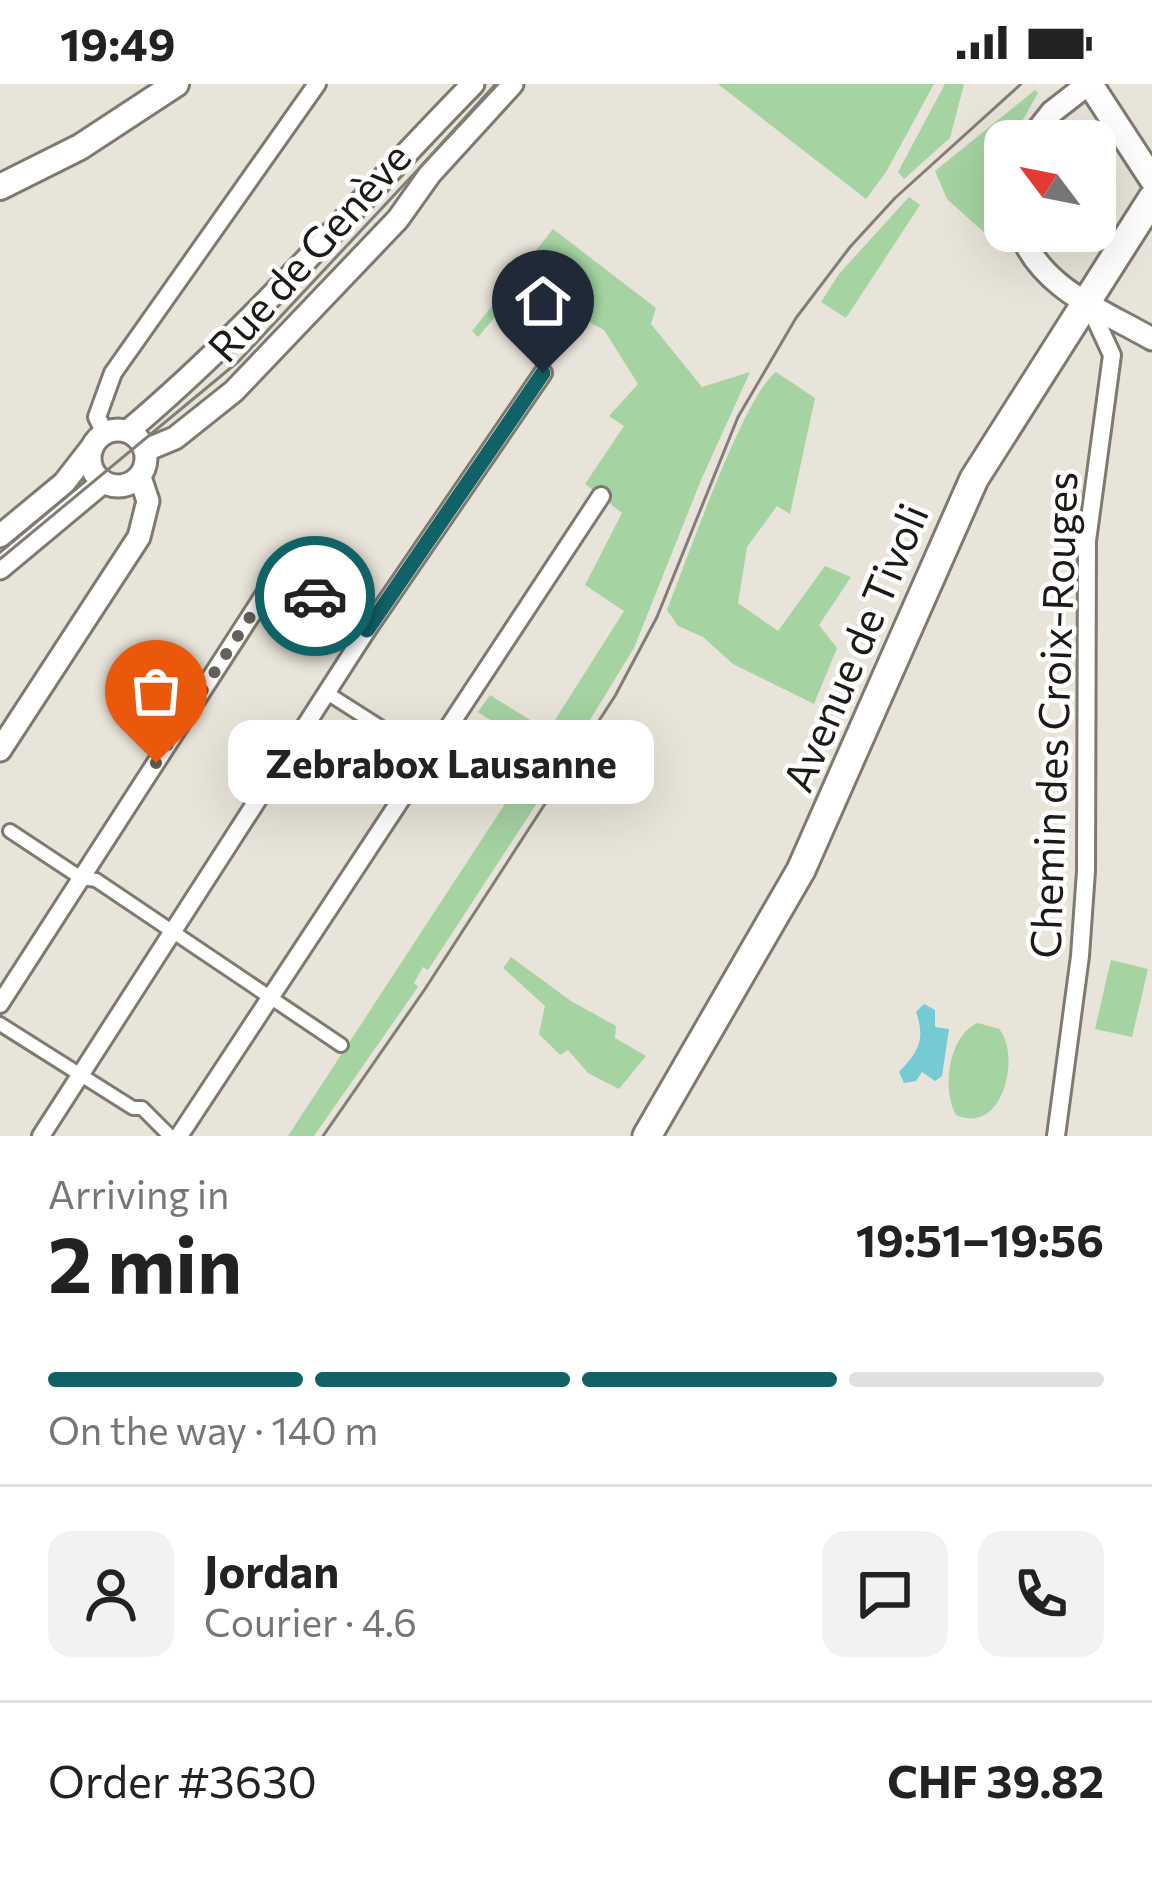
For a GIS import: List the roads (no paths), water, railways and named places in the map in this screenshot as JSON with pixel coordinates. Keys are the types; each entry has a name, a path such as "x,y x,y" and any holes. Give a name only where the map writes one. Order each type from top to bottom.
{"main road":[{"path":"0,187 80,147 166,90 187,84"},
{"path":"1089,84 1152,179"},
{"name":"Avenue de Tivoli","path":"647,1136 801,870 966,493 1152,199"}],"street":[{"path":"108,436 97,417 113,374 317,84"},
{"name":"Rue de Genève","path":"0,536 64,483 108,436 175,392 473,84"},
{"name":"Rue de Genève","path":"146,450 161,447 186,430 249,377 398,219 430,174 512,84"},
{"path":"1046,120 1089,84"},
{"path":"1032,252 1058,286 1152,340"},
{"name":"Chemin des Croix-Rouges","path":"1056,1136 1086,871 1088,541 1112,355 1088,302"},
{"path":"40,1136 367,630 543,373"},
{"path":"136,435 146,450 140,477 122,486 103,482 92,470 108,436 136,435"},
{"path":"0,750 139,537 148,501 140,477"},
{"path":"0,568 103,482"},
{"path":"179,1136 601,496"},
{"path":"0,1004 279,572 367,630"},
{"path":"327,693 429,758"},
{"path":"10,831 82,878 96,880 341,1045"},
{"path":"0,1024 134,1108 142,1108 170,1136"}],"water":[{"path":"924,1004 935,1010 935,1027 949,1029 942,1076 935,1081 922,1072 916,1081 904,1083 899,1072 918,1045 916,1012"}],"tram line":[{"path":"0,559 239,361 498,84"},
{"path":"323,1136 425,989 615,696 657,617 738,417 796,318 895,198 1021,84"}],"place":[{"name":"Zebrabox Lausanne","path":"156,763"}]}
